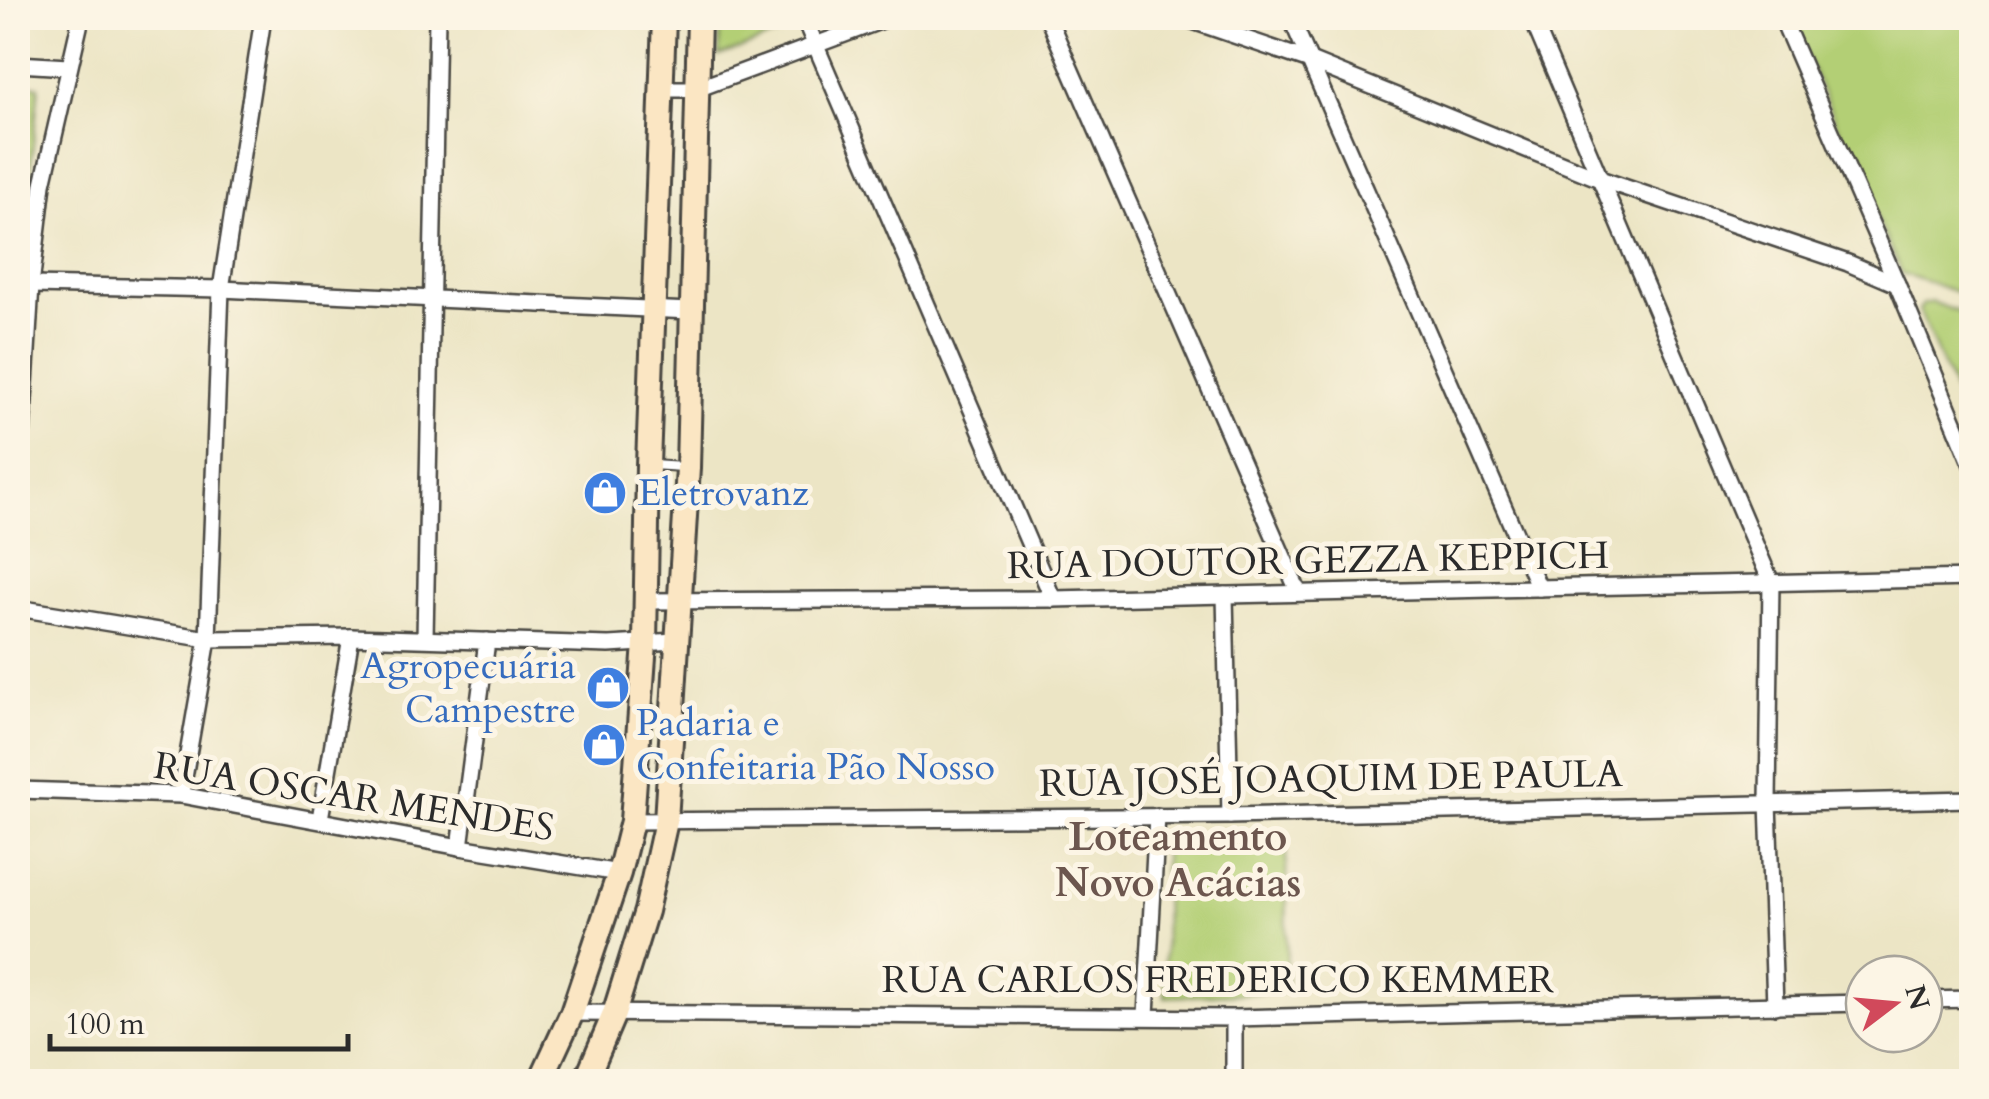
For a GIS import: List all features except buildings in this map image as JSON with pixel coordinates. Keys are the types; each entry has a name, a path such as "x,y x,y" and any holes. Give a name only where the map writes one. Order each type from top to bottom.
{"main road":[{"path":"540,1082 572,1013 619,873 632,821 645,643 652,310 664,18"},
{"path":"585,1082 614,1014 646,911 666,821 688,468 699,18"}],"street":[{"path":"18,501 31,285 43,184 81,18"},
{"path":"181,795 208,639 222,289 263,18"},
{"path":"425,638 437,18"},
{"path":"804,18 1053,599"},
{"path":"661,89 697,89 888,18"},
{"path":"1048,18 1298,592"},
{"path":"1184,18 1310,61 1600,179 1848,263 1898,284"},
{"path":"1292,18 1539,588"},
{"path":"1532,18 1770,582 1768,802 1775,1006"},
{"path":"1782,18 1972,465"},
{"path":"18,64 68,66"},
{"path":"31,285 222,289 690,312"},
{"name":"RUA DOUTOR GEZZA KEPPICH","path":"646,602 1225,596 1972,578"},
{"path":"1225,596 1230,816"},
{"path":"18,608 208,639 675,641"},
{"path":"320,819 351,637"},
{"path":"460,847 488,641"},
{"name":"RUA OSCAR MENDES","path":"18,790 181,795 619,873"},
{"name":"RUA JOSÉ JOAQUIM DE PAULA","path":"632,821 1230,816 1971,799"},
{"path":"1146,1015 1156,816"},
{"path":"1944,1000 1972,999"},
{"name":"RUA CARLOS FREDERICO KEMMER","path":"572,1013 1234,1018 1844,1003"},
{"path":"1234,1018 1234,1082"}],"lane":[{"path":"648,464 688,468"}],"green space":[{"path":"720,18 789,18 794,29 719,56"},
{"path":"1790,18 1971,18 1971,297 1901,273"},
{"path":"18,84 39,86 18,295"},
{"path":"1932,302 1971,317 1971,431 1919,310 1923,304"},
{"path":"1286,835 1287,992 1165,997 1164,839"}],"place":[{"name":"Eletrovanz","path":"605,493"},
{"name":"Agropecuária Campestre","path":"608,688"},
{"name":"Padaria e Confeitaria Pão Nosso","path":"604,745"}],"district":[{"name":"Loteamento Novo Acácias","path":"1178,860"}]}
